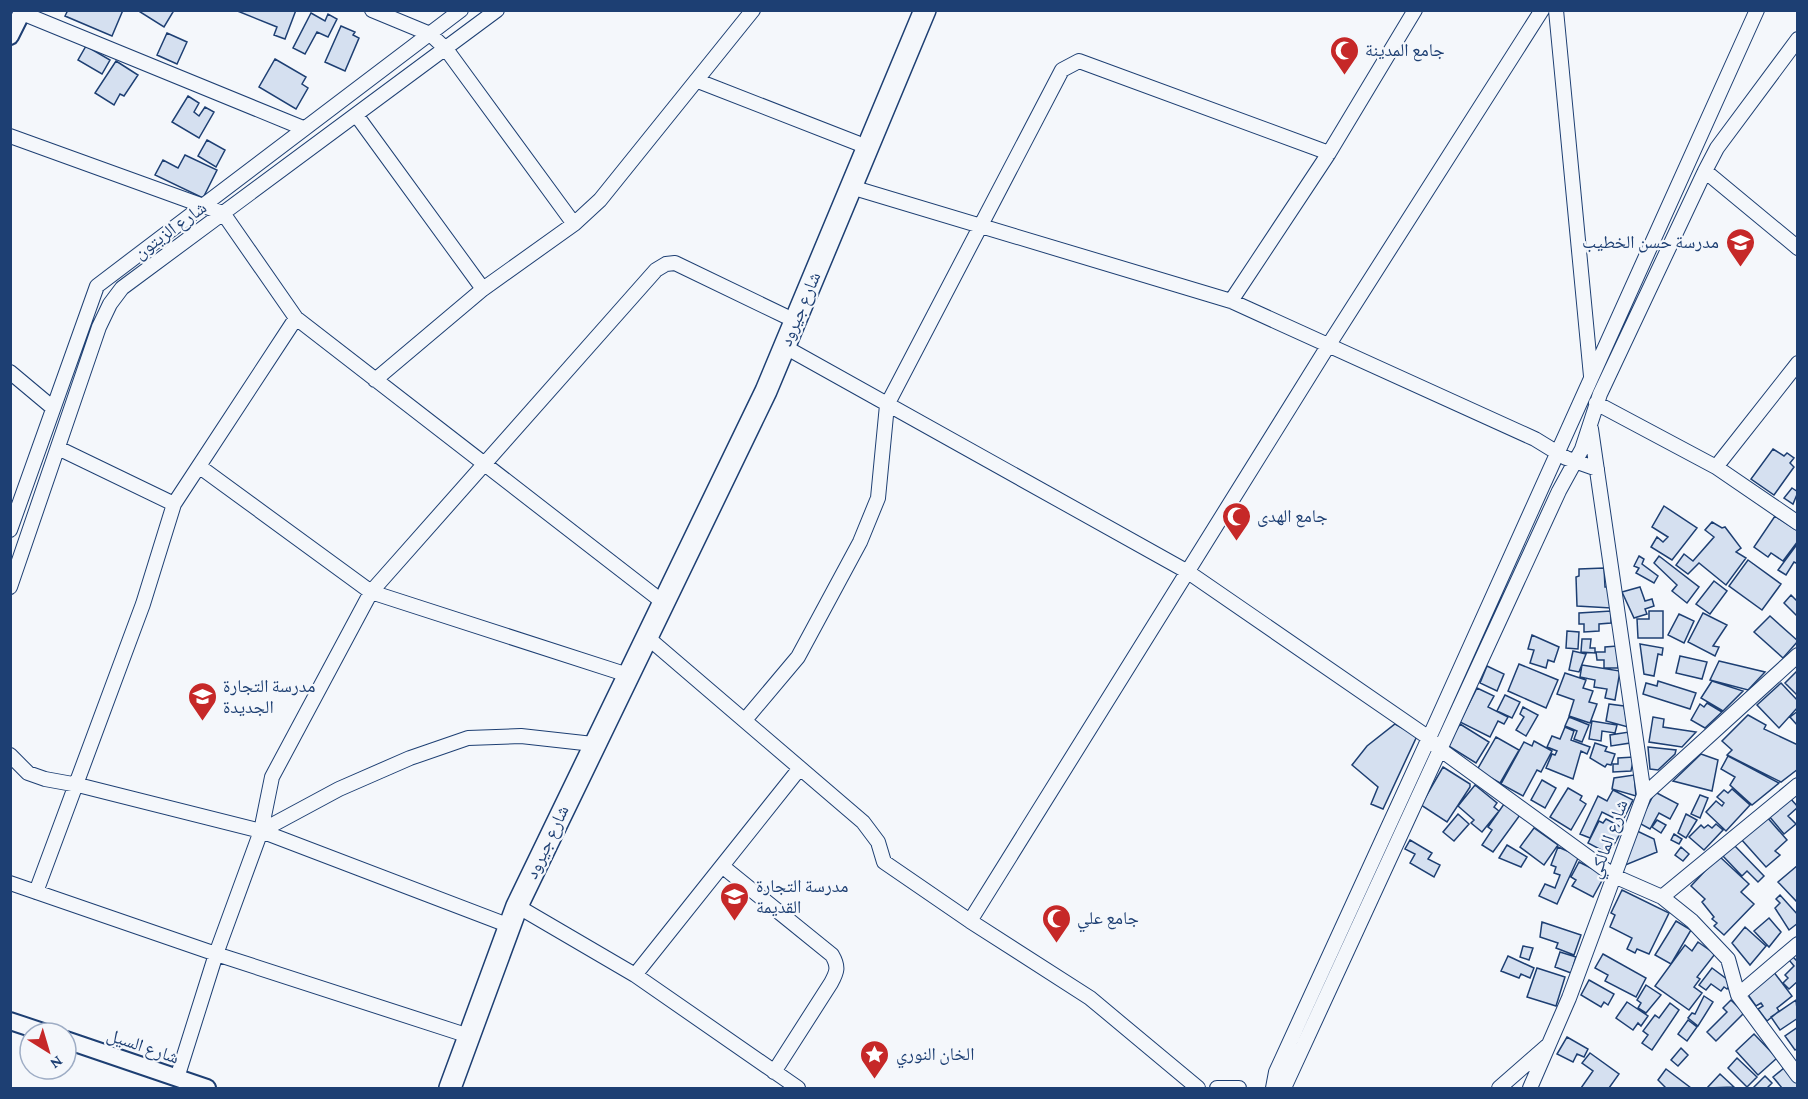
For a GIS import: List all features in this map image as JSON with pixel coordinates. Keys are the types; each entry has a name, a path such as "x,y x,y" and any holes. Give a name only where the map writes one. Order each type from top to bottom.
{"main road":[{"name":"شارع جيرود","path":"664,603 912,10"},
{"name":"شارع جيرود","path":"450,1089 517,906 593,744 648,637 785,347 925,10"}],"street":[{"path":"372,10 430,34 446,49 574,224"},
{"name":"شارع الزيتون","path":"10,530 97,286 201,204 461,10"},
{"name":"شارع الزيتون","path":"10,587 99,327 110,304 122,288 497,10"},
{"path":"375,381 483,289 574,224 600,200 753,10"},
{"path":"1231,301 1329,153 1415,10"},
{"path":"970,921 1542,10"},
{"path":"1556,10 1592,377"},
{"path":"1273,1089 1276,1072 1430,738 1758,10"},
{"path":"10,36 22,12 303,128"},
{"path":"1284,1089 1559,491 1575,462 1596,403 1705,171 1717,148 1797,39"},
{"path":"745,720 798,657 860,542 878,498 887,405 1062,70 1079,60 1329,153"},
{"path":"698,81 857,142"},
{"path":"357,116 483,289"},
{"path":"10,136 223,213 296,318 664,603"},
{"path":"1705,171 1797,248"},
{"path":"851,188 1231,301 1535,439 1575,462 1597,469"},
{"path":"177,1078 216,954 261,831 272,777 371,592 656,270 666,264 675,263 785,316"},
{"path":"36,892 78,785 143,604 174,504 296,318"},
{"path":"785,347 1188,572 1430,738 1441,750 1614,876 1662,897 1692,921 1728,959 1738,995 1797,1076"},
{"path":"1716,467 1797,363"},
{"path":"10,372 53,408"},
{"path":"1596,403 1716,467 1797,523"},
{"path":"1573,418 1583,420 1590,425 1644,795"},
{"path":"58,448 174,504"},
{"path":"200,467 371,592 628,675"},
{"path":"648,637 863,822 878,842 884,862 970,921 1090,998 1198,1089"},
{"name":"شارع المالكي","path":"1530,1089 1550,1043 1644,795 1797,655"},
{"path":"261,831 339,789 410,758 468,738 521,736 593,744"},
{"path":"10,756 28,773 45,779 78,785 261,831 510,926"},
{"path":"635,975 800,768"},
{"path":"1662,897 1797,785"},
{"path":"722,866 832,955 837,962 838,970 831,983 774,1072"},
{"path":"10,883 216,954 469,1036"},
{"path":"517,906 635,975 798,1089"},
{"path":"1738,995 1797,944"},
{"path":"1499,1089 1550,1043"},
{"name":"شارع السيل","path":"78,1044 207,1089"},
{"path":"1217,1089 1239,1089"}],"building":[{"path":"68,10 123,10 112,36 65,16"},
{"path":"137,10 170,10 173,12 164,27"},
{"path":"235,10 296,10 285,39 274,35 277,27"},
{"path":"311,13 325,21 328,14 337,19 328,37 317,32 305,54 293,48"},
{"path":"341,26 355,32 353,35 359,38 345,71 325,62"},
{"path":"167,33 187,42 177,64 157,55"},
{"path":"86,46 110,60 102,74 78,60"},
{"path":"275,59 306,77 302,84 308,88 296,109 259,87"},
{"path":"116,61 138,75 124,96 120,94 114,105 95,93"},
{"path":"188,96 199,103 194,112 199,116 205,107 214,112 199,138 172,122"},
{"path":"207,140 225,150 216,167 198,156"},
{"path":"185,155 217,170 203,198 155,175 163,160 178,168"},
{"path":"1773,449 1784,456 1787,453 1794,458 1790,463 1794,467 1774,495 1751,479"},
{"path":"1792,488 1798,492 1793,504 1784,498"},
{"path":"1664,506 1697,528 1672,560 1651,547 1657,537 1663,542 1668,537 1652,527"},
{"path":"1775,516 1798,531 1798,541 1783,561 1771,553 1768,557 1754,547"},
{"path":"1712,522 1722,528 1725,527 1741,548 1736,552 1746,558 1726,585 1699,563 1688,574 1676,565 1684,554 1693,561 1714,537 1705,530"},
{"path":"1798,543 1798,564 1794,562 1786,575 1778,570"},
{"path":"1639,556 1644,559 1642,564 1658,576 1654,583 1636,573 1639,568 1634,566"},
{"path":"1659,556 1699,587 1687,603 1672,591 1677,585 1654,563"},
{"path":"1748,560 1781,584 1762,610 1729,586"},
{"path":"1604,568 1605,587 1610,587 1611,608 1577,606 1576,577 1579,576 1579,569"},
{"path":"1714,581 1727,591 1710,614 1696,604"},
{"path":"1640,587 1645,601 1652,599 1654,606 1645,609 1647,614 1634,618 1622,592"},
{"path":"1791,595 1798,602 1798,617 1784,603"},
{"path":"1611,611 1611,623 1599,624 1599,631 1584,632 1584,624 1579,624 1579,613"},
{"path":"1649,611 1663,611 1663,638 1638,638 1637,619 1649,619"},
{"path":"1703,613 1727,625 1713,646 1719,647 1715,656 1688,642"},
{"path":"1679,614 1694,621 1684,643 1668,635"},
{"path":"1770,616 1798,641 1783,658 1754,632"},
{"path":"1567,631 1579,632 1578,649 1566,648"},
{"path":"1532,635 1559,647 1554,662 1548,660 1546,668 1530,663 1534,650 1528,649"},
{"path":"1582,639 1591,639 1590,648 1595,648 1595,653 1581,652"},
{"path":"1640,644 1663,648 1662,655 1658,654 1654,676 1644,674"},
{"path":"1617,646 1618,668 1604,668 1604,660 1597,660 1596,652 1605,652 1605,647"},
{"path":"1573,651 1586,654 1579,672 1569,670"},
{"path":"1680,656 1707,662 1702,679 1676,673"},
{"path":"1719,661 1765,672 1748,690 1710,680"},
{"path":"1519,664 1558,680 1546,708 1508,691"},
{"path":"1582,665 1620,671 1615,700 1605,698 1607,689 1594,687 1595,680 1580,677"},
{"path":"1487,666 1504,674 1497,691 1480,683"},
{"path":"1798,670 1798,692 1796,694 1785,683"},
{"path":"1565,673 1586,680 1583,688 1593,691 1589,702 1597,704 1590,723 1569,716 1574,700 1557,694"},
{"path":"1658,681 1696,693 1690,709 1643,694 1646,683 1657,686"},
{"path":"1712,681 1743,691 1723,711 1701,698"},
{"path":"1781,683 1798,701 1798,707 1779,728 1757,705"},
{"path":"1477,688 1494,696 1488,707 1508,717 1504,724 1498,721 1490,737 1460,722"},
{"path":"1505,695 1520,702 1512,718 1497,711"},
{"path":"1707,703 1722,712 1705,728 1691,720 1700,704 1704,707"},
{"path":"1609,704 1624,706 1628,727 1606,721"},
{"path":"1523,707 1538,715 1526,736 1516,730 1524,717 1520,714"},
{"path":"1798,711 1798,726 1790,717"},
{"path":"1748,715 1766,725 1764,729 1798,745 1798,769 1781,782 1727,755 1732,750 1722,741"},
{"path":"1569,717 1589,725 1582,742 1574,739 1577,731 1565,726"},
{"path":"1653,717 1664,719 1663,727 1696,732 1682,747 1649,742"},
{"path":"1592,721 1617,725 1615,733 1602,731 1601,741 1589,739"},
{"path":"1395,724 1417,736 1383,809 1371,804 1378,787 1352,765 1367,746"},
{"path":"1460,724 1489,742 1476,763 1447,745"},
{"path":"1565,727 1574,731 1571,740 1590,747 1587,754 1581,751 1573,779 1546,768 1552,754 1555,755 1557,751 1547,747 1552,736 1560,739"},
{"path":"1629,732 1630,743 1611,746 1610,735"},
{"path":"1496,737 1519,750 1500,783 1477,770"},
{"path":"1534,741 1552,751 1541,772 1537,770 1523,796 1501,784 1524,742 1532,746"},
{"path":"1595,743 1607,747 1605,751 1615,754 1611,765 1607,764 1605,767 1590,758"},
{"path":"1648,747 1676,750 1675,754 1658,770 1650,769"},
{"path":"1701,754 1718,760 1712,791 1673,781"},
{"path":"1728,756 1779,783 1752,805 1730,785 1735,777 1721,769"},
{"path":"1634,757 1631,771 1613,772 1613,764 1618,764 1618,758"},
{"path":"1443,767 1470,784 1447,822 1421,805"},
{"path":"1634,775 1636,796 1612,789 1614,778"},
{"path":"1542,780 1556,788 1545,808 1531,800"},
{"path":"1475,785 1497,803 1494,807 1499,811 1482,832 1471,823 1474,820 1458,806"},
{"path":"1568,788 1582,796 1580,800 1586,804 1571,830 1550,817"},
{"path":"1732,789 1750,805 1726,831 1706,812 1716,801 1722,806 1724,803 1717,797 1724,790 1728,793"},
{"path":"1613,790 1633,800 1622,822 1602,812 1590,838 1580,834 1598,796 1607,801"},
{"path":"1655,792 1678,804 1670,819 1659,813 1650,829 1639,823"},
{"path":"1700,795 1708,798 1700,818 1691,814"},
{"path":"1790,798 1798,807 1788,816 1796,824 1784,834 1769,816"},
{"path":"1504,804 1520,815 1493,852 1482,845 1492,830 1488,827"},
{"path":"1458,814 1469,824 1454,841 1443,832"},
{"path":"1686,814 1697,820 1686,838 1678,833"},
{"path":"1766,816 1787,840 1775,851 1780,855 1766,867 1741,839"},
{"path":"1606,819 1623,828 1609,854 1588,843 1599,821 1603,823"},
{"path":"1657,820 1666,825 1661,833 1652,827"},
{"path":"1716,824 1723,830 1704,850 1689,837 1701,825 1704,828 1708,825 1712,828"},
{"path":"1534,828 1558,845 1544,865 1520,847"},
{"path":"1635,830 1654,839 1657,852 1623,866"},
{"path":"1674,834 1682,839 1679,844 1671,840"},
{"path":"1410,840 1432,853 1428,859 1440,865 1434,877 1410,863 1415,854 1405,849"},
{"path":"1733,844 1764,876 1758,882 1747,871 1742,876 1722,855"},
{"path":"1507,845 1527,857 1521,867 1499,858"},
{"path":"1558,847 1579,856 1557,904 1539,896 1545,884 1555,888 1560,875 1554,873 1556,867 1551,865"},
{"path":"1681,847 1689,854 1683,861 1675,855"},
{"path":"1719,856 1749,884 1741,892 1754,904 1724,935 1714,926 1717,923 1712,919 1714,917 1702,902 1705,899 1691,886"},
{"path":"1579,862 1605,875 1593,897 1572,886 1576,880 1571,877"},
{"path":"1798,865 1798,903 1778,882"},
{"path":"1622,890 1669,913 1649,954 1637,949 1635,953 1627,949 1632,938 1610,927 1615,915 1611,913"},
{"path":"1780,895 1798,915 1798,923 1789,930 1775,908 1780,903 1776,899"},
{"path":"1769,918 1781,932 1769,947 1754,931"},
{"path":"1676,921 1691,930 1671,964 1655,955"},
{"path":"1542,922 1581,935 1574,955 1556,948 1558,943 1540,937"},
{"path":"1745,927 1766,946 1750,965 1732,943"},
{"path":"1698,942 1715,954 1697,977 1700,979 1694,987 1702,993 1689,1010 1655,986 1685,945 1692,951"},
{"path":"1523,946 1533,948 1529,960 1520,957"},
{"path":"1560,952 1576,957 1571,973 1555,967"},
{"path":"1603,954 1646,978 1636,997 1605,981 1608,975 1595,968"},
{"path":"1508,956 1534,968 1530,978 1521,974 1519,978 1501,971"},
{"path":"1793,957 1798,959 1798,981 1789,989 1783,983 1788,978 1785,975 1794,966 1789,960"},
{"path":"1537,968 1565,977 1556,1006 1527,997"},
{"path":"1712,968 1732,983 1727,989 1724,987 1721,991 1711,984 1706,990 1699,985"},
{"path":"1773,971 1792,996 1777,1008 1779,1011 1767,1021 1758,1009 1763,1006 1761,1003 1756,1006 1746,992"},
{"path":"1589,980 1614,994 1608,1005 1604,1002 1601,1007 1581,995"},
{"path":"1646,985 1661,995 1646,1013 1638,1008 1641,1003 1637,1000"},
{"path":"1704,996 1713,1002 1698,1026 1688,1018 1692,1013 1695,1014"},
{"path":"1731,1000 1744,1013 1716,1041 1707,1032 1727,1012 1723,1008"},
{"path":"1796,1000 1798,1018 1780,1030 1771,1017"},
{"path":"1627,1002 1648,1016 1641,1026 1638,1023 1633,1030 1616,1018"},
{"path":"1670,1003 1679,1010 1652,1050 1642,1043 1648,1035 1643,1031 1655,1015 1659,1018"},
{"path":"1688,1020 1697,1027 1687,1041 1678,1034"},
{"path":"1798,1027 1798,1048 1795,1050 1785,1036"},
{"path":"1754,1034 1777,1058 1758,1075 1736,1051"},
{"path":"1567,1037 1588,1049 1584,1057 1577,1054 1573,1062 1557,1054"},
{"path":"1681,1048 1688,1055 1678,1066 1671,1060"},
{"path":"1590,1053 1619,1074 1609,1088 1581,1088 1593,1071 1582,1063"},
{"path":"1737,1058 1757,1077 1747,1087 1728,1068"},
{"path":"1784,1068 1798,1083 1798,1088 1782,1088 1773,1077"},
{"path":"1666,1069 1691,1088 1666,1088 1658,1080"},
{"path":"1720,1074 1734,1087 1707,1088"},
{"path":"1765,1076 1772,1083 1767,1088 1753,1088"}],"place":[{"name":"جامع المدينة","path":"1344,76"},
{"name":"مدرسة حسن الخطيب","path":"1740,268"},
{"name":"جامع الهدى","path":"1236,542"},
{"name":"مدرسة التجارة الجديدة","path":"202,722"},
{"name":"مدرسة التجارة القديمة","path":"735,922"},
{"name":"جامع علي","path":"1056,944"},
{"name":"الخان النوري","path":"875,1080"}]}
